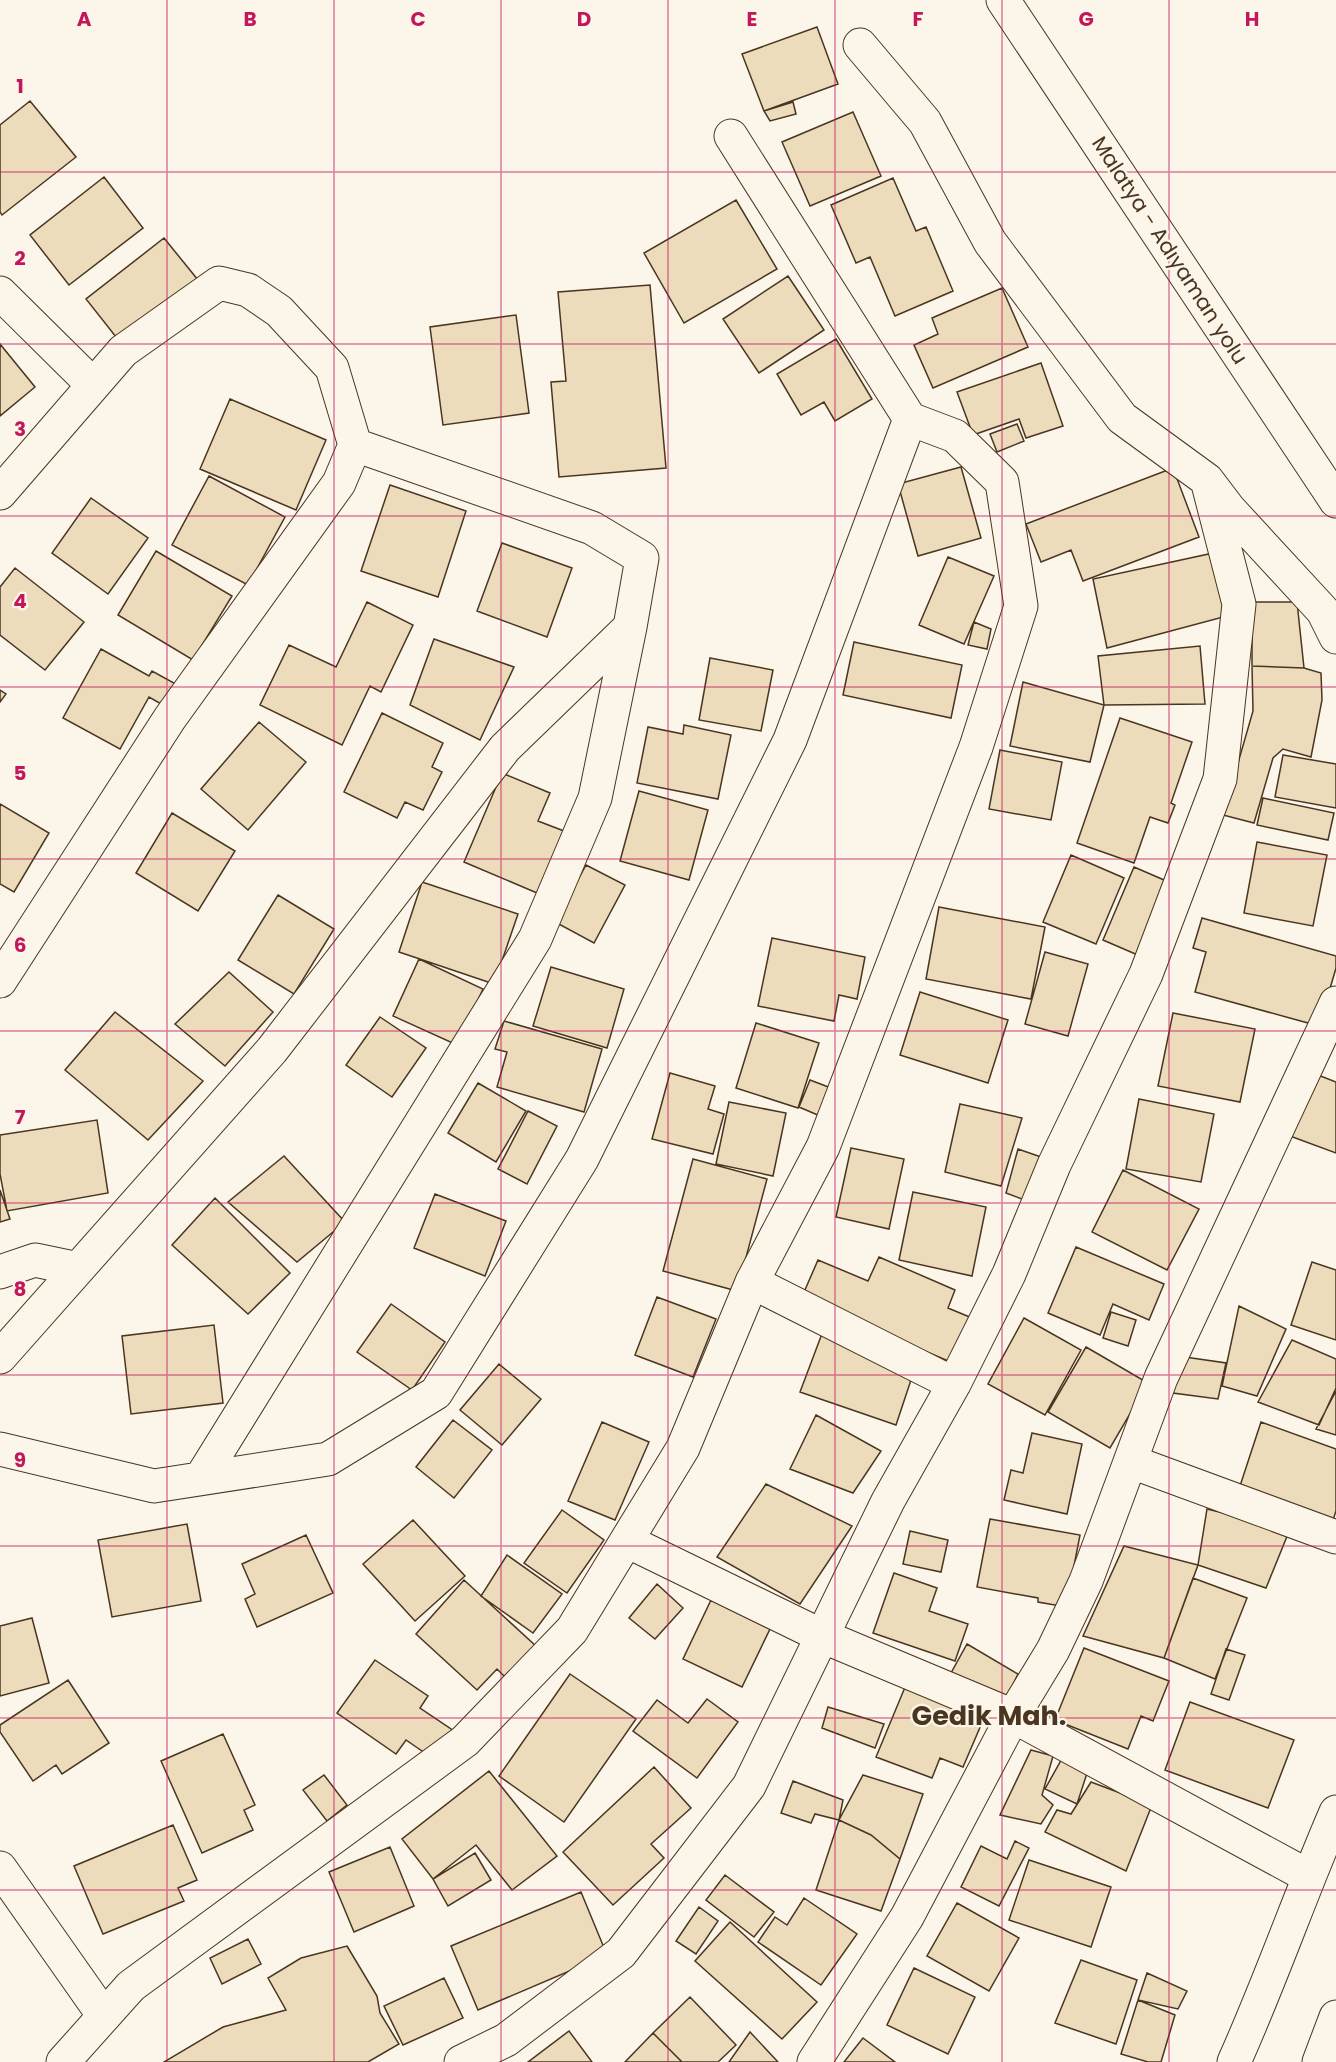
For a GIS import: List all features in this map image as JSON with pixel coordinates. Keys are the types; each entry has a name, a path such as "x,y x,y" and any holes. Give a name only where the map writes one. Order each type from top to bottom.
{"street":[{"name":"Malatya - Adıyaman yolu","path":"1003,0 1336,501"},
{"path":"860,45 925,122 990,242 1122,418 1207,480 1228,509 1323,611 1336,637"},
{"path":"63,2062 130,1986 465,1741 573,1630 683,1448 752,1282 823,1147 976,747 1021,606 1002,482 955,436 910,419 731,136"},
{"path":"0,493 123,351 219,283 248,290 279,311 332,368 355,445 339,483 170,718 0,981"},
{"path":"0,293 93,385"},
{"path":"0,1449 154,1486 328,1460 436,1393 582,1159 790,740 910,419"},
{"path":"201,1478 535,939 595,798 642,558 592,528 355,445"},
{"path":"461,2062 506,2040 621,1953 749,1786 888,1501 954,1384 1009,1274 1054,1165 1146,975 1220,779 1239,604 1207,480"},
{"path":"0,1357 272,1050 505,748 630,627"},
{"path":"814,2062 907,1917 1013,1716 1053,1650 1086,1581 1132,1462 1161,1378 1336,1003"},
{"path":"0,1272 35,1260 78,1269"},
{"path":"752,1282 954,1384"},
{"path":"1132,1462 1336,1537"},
{"path":"627,1540 822,1636 1013,1716 1308,1876"},
{"path":"1234,2062 1267,1988 1308,1876 1336,1812"},
{"path":"0,1868 104,2016"},
{"path":"1319,2062 1336,2017"}],"building":[{"path":"817,27 838,84 764,111 742,54"},
{"path":"30,101 76,157 2,215 0,212 0,125"},
{"path":"793,102 796,114 770,121 764,111"},
{"path":"853,112 881,176 810,206 782,142"},
{"path":"104,177 143,228 69,285 30,235"},
{"path":"893,178 916,231 926,227 953,291 895,316 870,257 856,263 831,205"},
{"path":"736,200 777,269 684,323 644,253"},
{"path":"164,238 198,280 120,342 86,299"},
{"path":"788,276 824,330 759,373 723,319"},
{"path":"650,285 666,468 559,477 551,382 566,381 558,292"},
{"path":"1002,288 1028,347 933,388 914,345 938,334 932,318"},
{"path":"516,315 529,413 443,425 430,327"},
{"path":"836,339 872,399 835,421 824,402 801,415 777,374"},
{"path":"0,344 35,387 0,416"},
{"path":"1041,363 1063,426 1026,438 1019,419 973,435 957,392"},
{"path":"230,399 326,440 296,510 200,469"},
{"path":"1017,424 1024,441 997,452 990,434"},
{"path":"961,467 981,538 918,556 898,484"},
{"path":"1173,468 1199,537 1083,581 1071,550 1041,562 1026,524"},
{"path":"209,476 285,517 248,585 172,545"},
{"path":"390,485 466,511 438,597 361,571"},
{"path":"91,498 148,538 108,594 52,553"},
{"path":"502,543 572,568 547,637 477,611"},
{"path":"156,551 232,596 193,660 118,615"},
{"path":"1218,552 1227,616 1107,648 1093,579"},
{"path":"948,557 994,576 964,644 919,625"},
{"path":"15,568 84,622 45,670 0,635 0,587"},
{"path":"367,602 413,625 381,692 370,686 342,745 260,705 289,645 336,667"},
{"path":"1252,602 1297,602 1304,668 1252,666"},
{"path":"974,622 991,629 987,649 968,645"},
{"path":"434,639 514,667 480,740 410,705"},
{"path":"854,642 962,665 951,718 843,695"},
{"path":"1200,646 1205,704 1104,705 1098,656"},
{"path":"101,649 149,676 152,671 183,688 170,709 149,697 120,749 63,718"},
{"path":"710,658 773,670 761,731 699,720"},
{"path":"1252,666 1304,668 1321,673 1322,700 1311,757 1283,749 1273,758 1254,823 1223,815 1253,711"},
{"path":"1023,682 1104,705 1090,762 1010,746"},
{"path":"0,690 6,694 0,702"},
{"path":"382,713 443,743 432,767 442,772 423,810 405,802 397,818 344,792"},
{"path":"1120,718 1192,742 1171,803 1175,805 1168,823 1150,817 1134,863 1077,843"},
{"path":"259,722 306,762 248,830 201,789"},
{"path":"684,725 731,735 718,799 637,783 648,727 683,734"},
{"path":"1000,750 1062,762 1051,820 989,809"},
{"path":"1283,755 1336,764 1336,808 1275,797"},
{"path":"502,773 550,793 538,821 564,831 537,893 464,862"},
{"path":"639,791 708,810 689,880 620,861"},
{"path":"1263,798 1334,813 1328,840 1257,825"},
{"path":"0,804 49,833 14,892 0,884"},
{"path":"172,813 235,851 198,911 136,873"},
{"path":"1257,842 1327,855 1313,926 1244,913"},
{"path":"1071,855 1124,878 1096,944 1043,922"},
{"path":"586,865 625,885 594,943 555,922"},
{"path":"1134,867 1171,883 1140,956 1103,940"},
{"path":"422,882 518,914 494,984 399,952"},
{"path":"278,895 334,929 294,994 238,960"},
{"path":"939,907 1045,927 1031,999 926,979"},
{"path":"1202,918 1336,956 1336,968 1319,1026 1195,992 1206,952 1193,948"},
{"path":"772,938 865,957 857,999 839,995 834,1021 758,1006"},
{"path":"1045,952 1088,964 1068,1036 1025,1024"},
{"path":"419,959 483,989 457,1045 393,1016"},
{"path":"551,967 624,989 607,1048 533,1026"},
{"path":"229,972 273,1012 225,1066 175,1024"},
{"path":"920,992 1008,1020 988,1083 900,1055"},
{"path":"115,1012 203,1081 148,1140 65,1070"},
{"path":"1173,1013 1255,1029 1240,1102 1158,1086"},
{"path":"380,1017 426,1048 392,1097 346,1065"},
{"path":"504,1021 602,1049 584,1112 497,1087 507,1052 495,1049"},
{"path":"756,1023 819,1043 798,1108 736,1088"},
{"path":"670,1073 715,1086 708,1109 724,1114 713,1154 652,1139"},
{"path":"1313,1073 1336,1082 1336,1153 1290,1136"},
{"path":"810,1080 831,1088 820,1116 799,1107"},
{"path":"478,1083 526,1111 496,1162 448,1133"},
{"path":"1139,1099 1214,1114 1201,1182 1126,1169"},
{"path":"729,1102 786,1113 773,1176 716,1164"},
{"path":"960,1104 1022,1118 1001,1186 945,1172"},
{"path":"528,1111 557,1126 527,1184 498,1169"},
{"path":"97,1120 108,1193 7,1211 0,1174 0,1135"},
{"path":"851,1148 904,1159 889,1229 836,1217"},
{"path":"1018,1149 1041,1157 1027,1201 1006,1193"},
{"path":"284,1156 345,1222 297,1262 228,1202"},
{"path":"693,1159 767,1179 737,1291 663,1271"},
{"path":"1123,1170 1199,1209 1167,1270 1092,1232"},
{"path":"0,1190 10,1219 0,1222"},
{"path":"913,1192 986,1207 972,1276 899,1260"},
{"path":"435,1194 506,1221 485,1276 414,1248"},
{"path":"215,1198 290,1273 248,1314 172,1245"},
{"path":"1076,1247 1164,1284 1149,1320 1113,1304 1100,1335 1048,1313"},
{"path":"879,1257 955,1290 948,1308 972,1318 953,1363 801,1299 818,1260 868,1281"},
{"path":"1312,1262 1336,1270 1336,1340 1291,1325"},
{"path":"657,1297 716,1319 693,1377 635,1355"},
{"path":"391,1304 445,1342 412,1390 357,1352"},
{"path":"1239,1306 1286,1329 1257,1396 1222,1386"},
{"path":"1111,1312 1136,1320 1128,1346 1103,1338"},
{"path":"1024,1318 1081,1350 1045,1415 988,1384"},
{"path":"214,1325 223,1403 131,1414 122,1336"},
{"path":"823,1331 913,1374 896,1425 800,1392"},
{"path":"1292,1340 1336,1359 1336,1388 1319,1425 1258,1402"},
{"path":"1086,1347 1148,1383 1110,1448 1048,1412"},
{"path":"1178,1356 1226,1363 1218,1399 1173,1393"},
{"path":"499,1364 541,1399 502,1445 460,1410"},
{"path":"1336,1391 1336,1435 1316,1429"},
{"path":"816,1415 881,1451 853,1493 790,1469"},
{"path":"453,1420 492,1450 454,1498 416,1467"},
{"path":"602,1422 649,1442 615,1520 568,1501"},
{"path":"1261,1422 1336,1449 1336,1511 1331,1526 1238,1492"},
{"path":"1032,1433 1082,1444 1067,1514 1004,1500 1011,1470 1023,1473"},
{"path":"766,1484 852,1526 800,1604 717,1557"},
{"path":"1207,1509 1290,1529 1266,1588 1198,1565"},
{"path":"562,1510 604,1540 567,1593 524,1563"},
{"path":"990,1519 1080,1535 1066,1607 1038,1602 1038,1598 977,1587"},
{"path":"413,1520 465,1576 415,1621 363,1564"},
{"path":"187,1524 201,1601 112,1617 98,1540"},
{"path":"910,1531 948,1540 941,1572 903,1564"},
{"path":"306,1535 333,1593 257,1627 245,1599 255,1594 242,1564"},
{"path":"1124,1546 1198,1565 1164,1658 1083,1636"},
{"path":"507,1555 562,1594 533,1633 481,1596"},
{"path":"894,1573 937,1588 929,1611 968,1624 955,1661 873,1633"},
{"path":"1193,1578 1247,1598 1215,1679 1164,1658"},
{"path":"464,1580 537,1647 507,1679 497,1669 477,1690 416,1634"},
{"path":"657,1584 683,1608 655,1639 629,1618"},
{"path":"711,1600 770,1629 742,1687 683,1659"},
{"path":"32,1618 49,1683 0,1696 0,1626"},
{"path":"967,1644 1018,1674 1005,1701 951,1673"},
{"path":"1084,1648 1169,1681 1153,1721 1141,1716 1128,1749 1055,1720"},
{"path":"1226,1649 1245,1655 1229,1700 1211,1694"},
{"path":"375,1660 428,1696 420,1708 454,1731 435,1760 406,1740 396,1754 337,1713"},
{"path":"570,1674 636,1719 564,1822 499,1776"},
{"path":"68,1680 109,1743 62,1774 56,1765 33,1781 0,1732 0,1725"},
{"path":"908,1680 981,1725 963,1767 940,1758 932,1778 876,1757"},
{"path":"707,1699 738,1722 697,1778 633,1731 657,1700 688,1723"},
{"path":"1190,1702 1294,1740 1268,1808 1165,1770"},
{"path":"828,1707 884,1724 875,1748 822,1728"},
{"path":"223,1734 255,1805 244,1810 253,1830 202,1853 161,1761"},
{"path":"1031,1750 1053,1756 1042,1795 1053,1805 1041,1824 1000,1815"},
{"path":"1064,1755 1089,1767 1077,1804 1045,1789"},
{"path":"654,1767 691,1808 651,1844 664,1858 613,1905 563,1852"},
{"path":"489,1771 557,1856 512,1890 476,1845 433,1879 402,1839"},
{"path":"324,1775 347,1805 327,1821 303,1790"},
{"path":"863,1775 923,1794 900,1859 871,1835 839,1820"},
{"path":"793,1781 843,1800 839,1820 815,1814 811,1823 781,1813"},
{"path":"1091,1782 1152,1805 1126,1871 1045,1832 1057,1810 1071,1814"},
{"path":"839,1820 871,1835 900,1859 881,1911 816,1890"},
{"path":"173,1825 197,1880 178,1888 184,1901 103,1934 74,1866"},
{"path":"1015,1841 1029,1848 999,1906 961,1887 981,1846 1007,1859"},
{"path":"390,1847 414,1906 354,1932 329,1872"},
{"path":"475,1853 491,1880 448,1906 433,1879"},
{"path":"1029,1860 1111,1887 1091,1947 1009,1920"},
{"path":"725,1875 774,1912 754,1937 706,1900"},
{"path":"581,1892 607,1955 478,2010 451,1946"},
{"path":"804,1898 857,1934 821,1985 758,1942 775,1917 787,1925"},
{"path":"957,1903 1019,1938 989,1991 927,1956"},
{"path":"699,1907 718,1921 696,1954 676,1941"},
{"path":"730,1922 817,2002 782,2039 695,1961"},
{"path":"248,1939 261,1964 222,1984 210,1958"},
{"path":"347,1946 377,1996 380,2013 399,2044 368,2062 164,2062 223,2027 286,2010 268,1978 301,1958"},
{"path":"1081,1960 1137,1980 1116,2044 1055,2023"},
{"path":"914,1968 975,1997 948,2054 887,2025"},
{"path":"1147,1973 1187,1991 1178,2009 1138,2000"},
{"path":"444,1978 463,2018 403,2045 384,2006"},
{"path":"690,1997 736,2045 718,2062 682,2062 653,2033"},
{"path":"1138,2000 1175,2015 1161,2062 1148,2062 1121,2054"},
{"path":"569,2031 592,2062 528,2062"},
{"path":"750,2032 778,2062 729,2062"},
{"path":"653,2033 682,2062 625,2062"},
{"path":"863,2038 895,2062 844,2062"}],"district":[{"name":"Gedik Mah.","path":"989,1715"}]}
